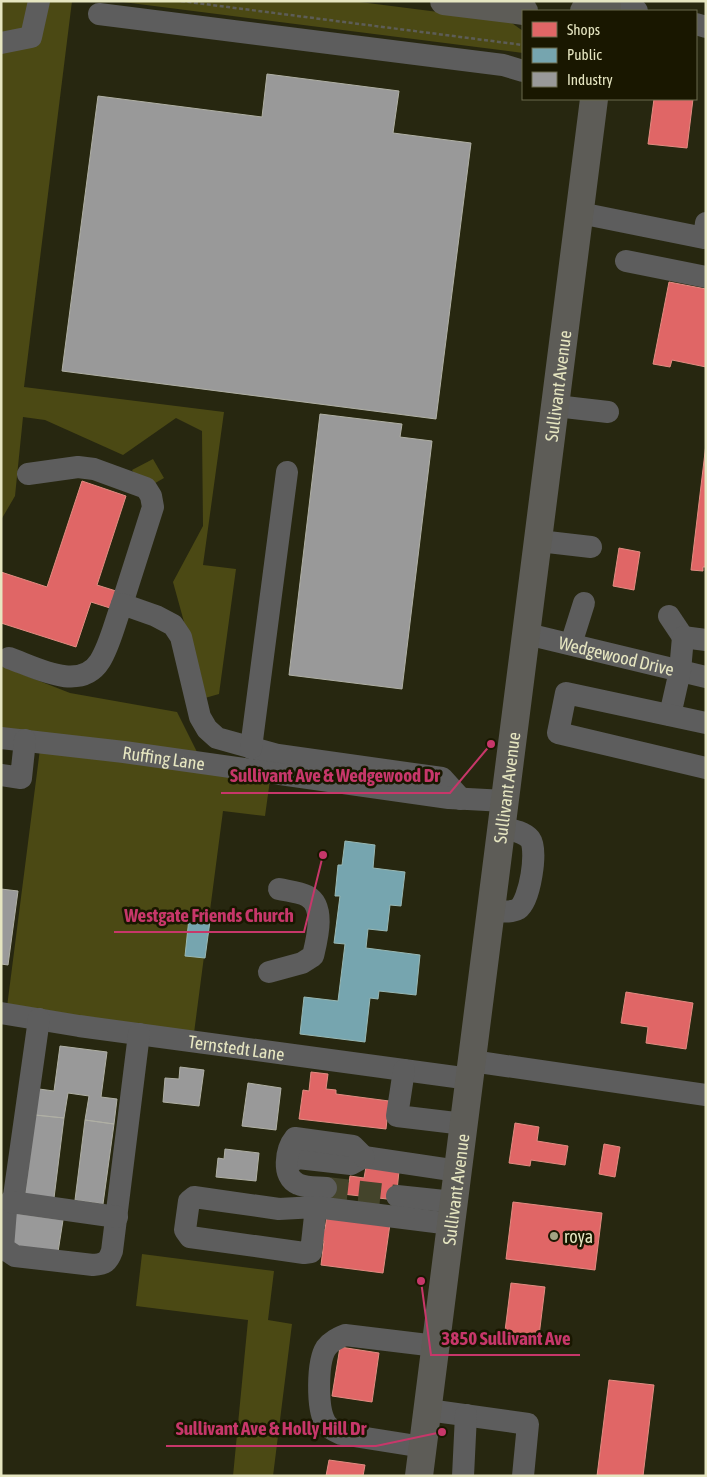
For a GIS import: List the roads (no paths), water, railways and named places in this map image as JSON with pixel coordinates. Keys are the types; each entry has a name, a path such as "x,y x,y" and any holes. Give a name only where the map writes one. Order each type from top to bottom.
{"main road":[{"path":"444,1 522,11"},
{"name":"Sullivant Avenue","path":"419,1476 594,100"}],"street":[{"path":"1,43 31,36 40,1"},
{"path":"600,6 630,10"},
{"path":"99,14 503,65 522,71"},
{"path":"580,214 704,238 706,222"},
{"path":"626,261 706,277"},
{"path":"556,406 608,412"},
{"path":"8,658 62,676 77,678 90,672 100,662 122,604 153,507 151,496 146,488 94,469 78,467 28,474"},
{"path":"251,748 287,472"},
{"path":"539,540 591,546"},
{"path":"571,644 584,603"},
{"path":"122,604 156,616 173,625 181,637 200,717 206,729 217,738 278,755 442,778 461,799"},
{"path":"669,616 683,637 680,671 670,715"},
{"name":"Wedgewood Drive","path":"527,634 706,677"},
{"path":"683,637 706,640"},
{"path":"706,723 566,693 558,733 706,768"},
{"name":"Ruffing Lane","path":"1,738 461,799 505,801"},
{"path":"1,775 21,778 25,740"},
{"path":"269,972 302,964 313,956 316,944 319,915 315,904 308,896 279,889"},
{"name":"Ternstedt Lane","path":"1,1013 404,1070 471,1070 705,1090"},
{"path":"39,1019 11,1202 6,1210 2,1242 3,1248 15,1256 102,1264 109,1260 117,1217 139,1034"},
{"path":"404,1070 398,1116 464,1124"},
{"path":"453,1213 321,1197 292,1180 286,1164 298,1158 351,1164 364,1157 458,1171"},
{"path":"396,1196 453,1213"},
{"path":"194,1197 279,1209 321,1197 311,1252 304,1253 190,1237 186,1230 189,1201 194,1197"},
{"path":"11,1202 117,1217"},
{"path":"423,1447 340,1434 325,1423 319,1394 322,1360 326,1348 334,1340 345,1335 436,1346"},
{"path":"428,1410 528,1424 523,1476"},
{"path":"462,1476 466,1415"}],"tunnel":[{"path":"326,1188 397,1196"}],"place":[{"name":"Sullivant Ave & Wedgewood Dr","path":"491,744"},
{"name":"Westgate Friends Church","path":"323,855"},
{"name":"roya","path":"554,1236"},
{"name":"3850 Sullivant Ave","path":"421,1281"},
{"name":"Sullivant Ave & Holly Hill Dr","path":"442,1432"}]}
